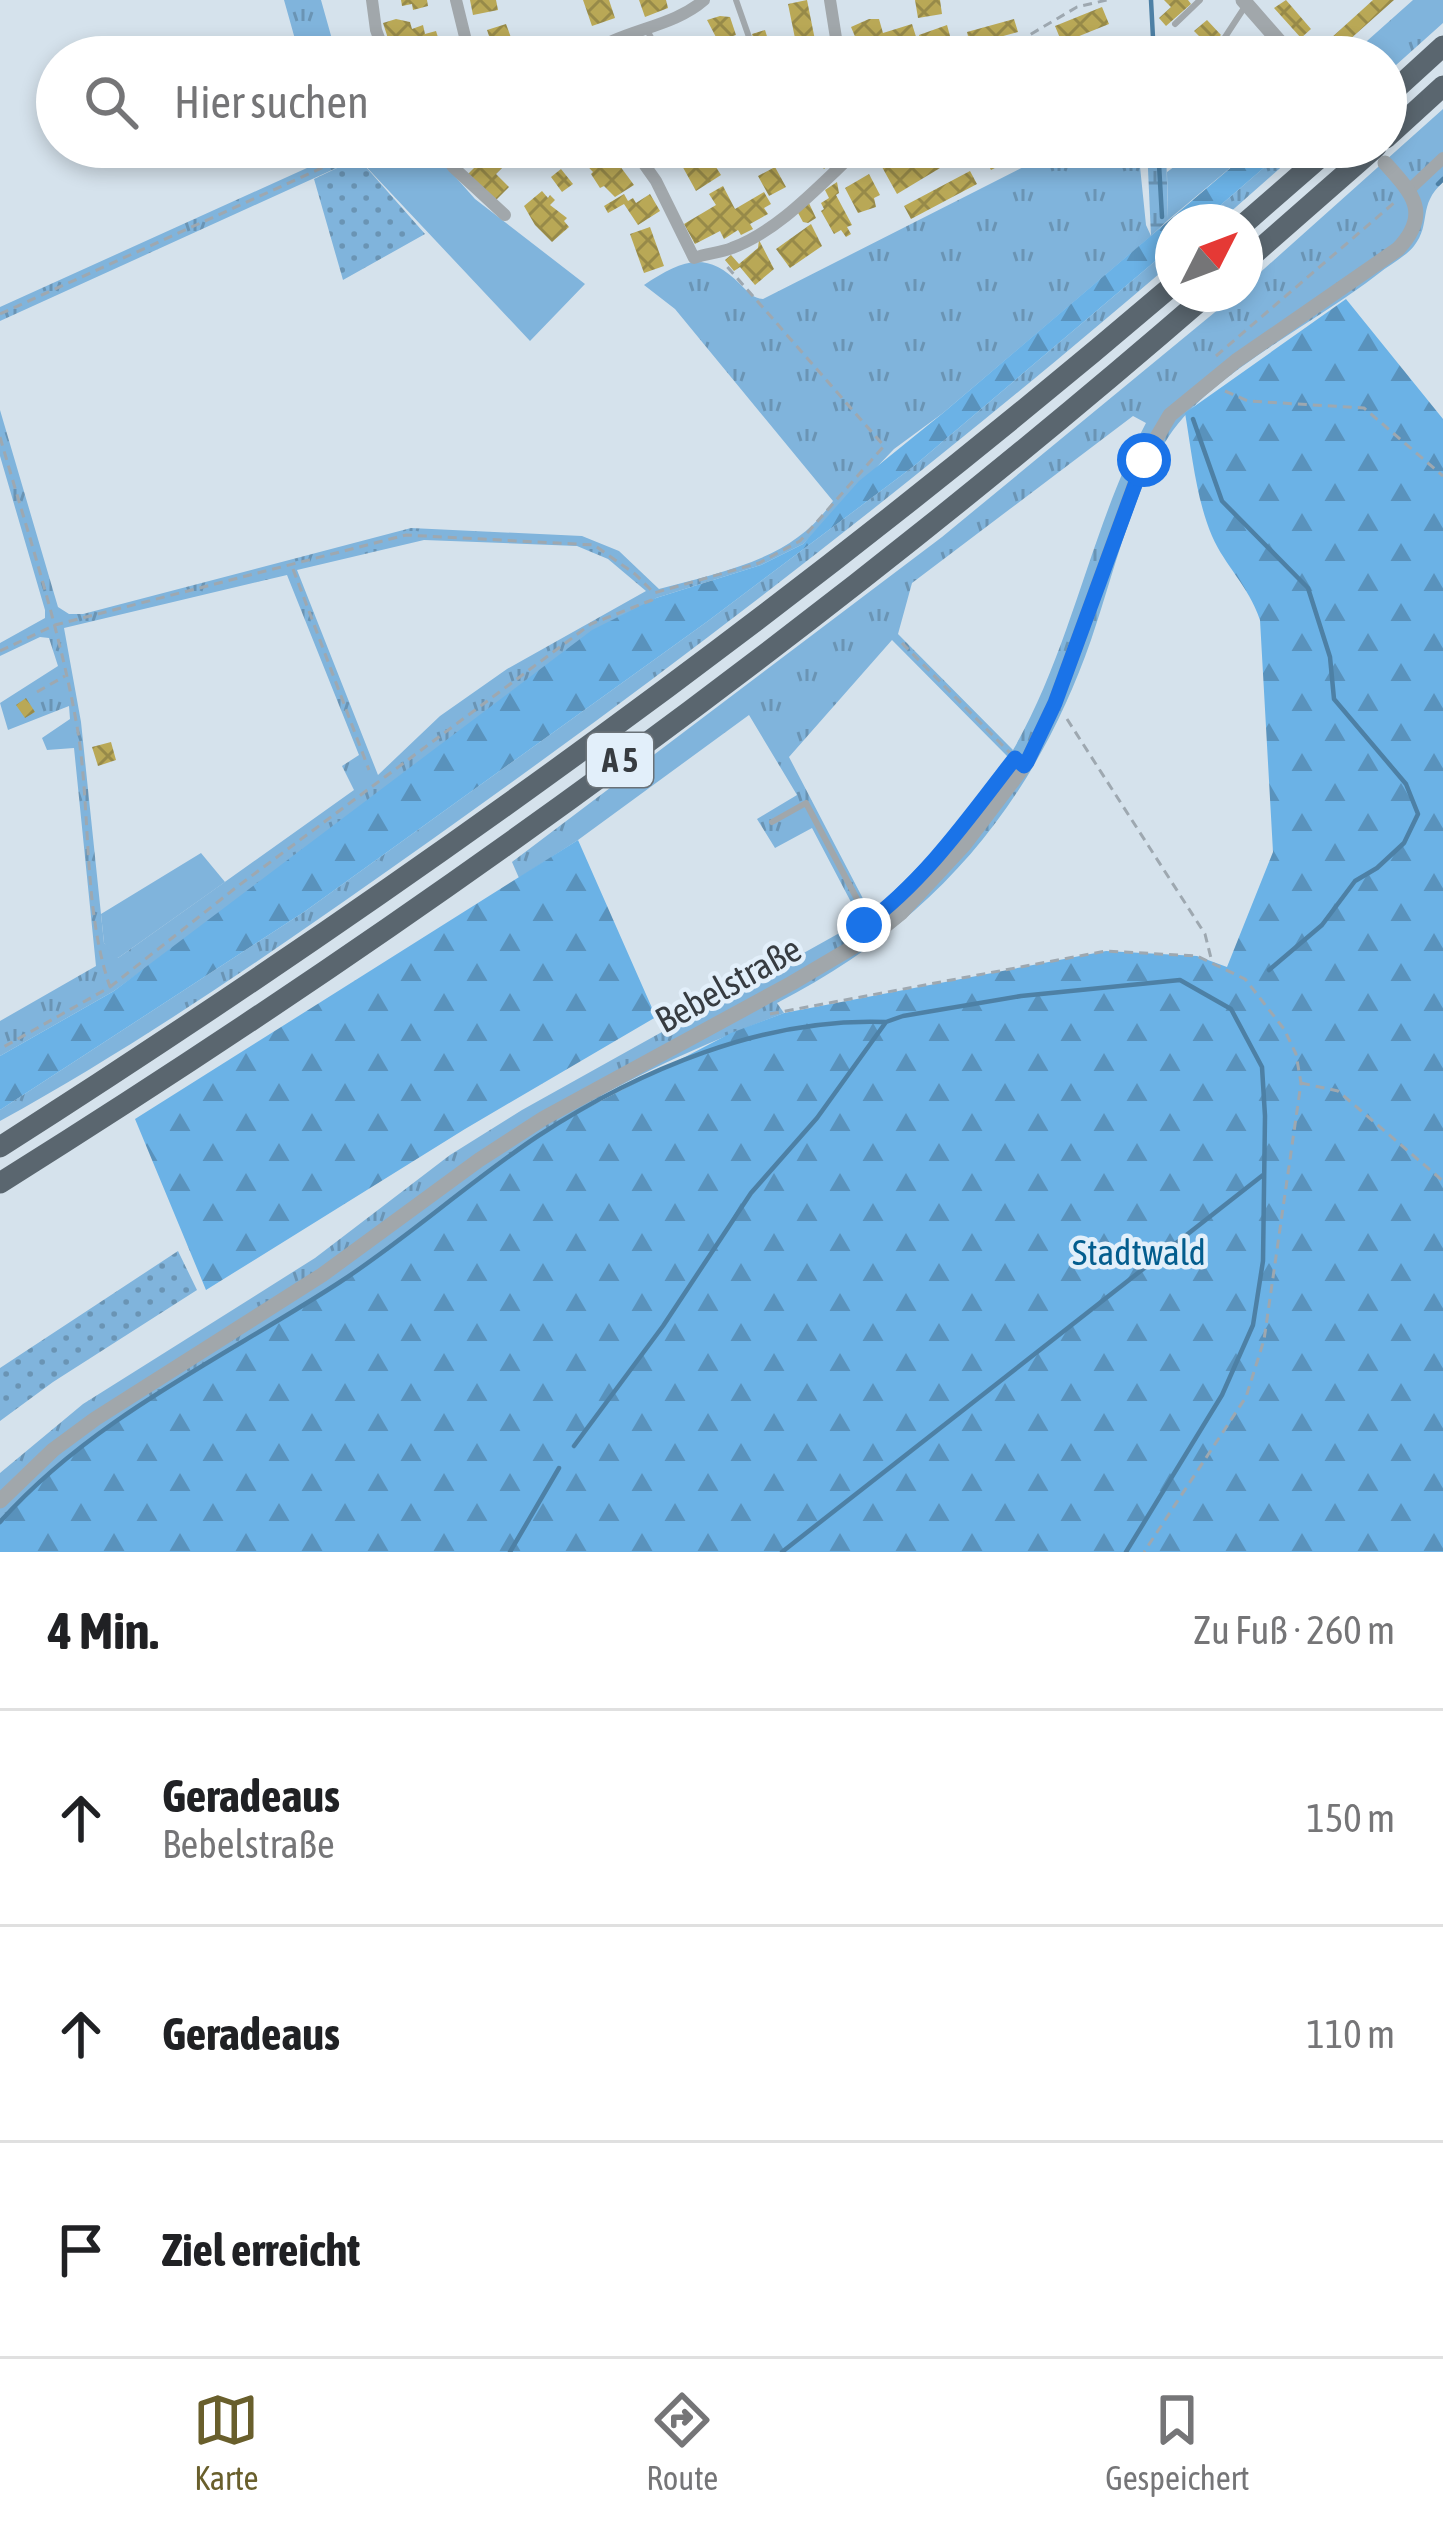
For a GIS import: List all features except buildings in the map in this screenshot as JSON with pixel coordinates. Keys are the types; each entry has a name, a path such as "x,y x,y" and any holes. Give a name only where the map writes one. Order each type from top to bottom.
{"highway":[{"path":"1407,79 1443,46"},
{"path":"1407,119 1443,86"},
{"path":"1263,207 1308,168"},
{"path":"1263,248 1364,168"},
{"name":"A 5","path":"0,1143 29,1129 349,917 664,693 932,485 1155,300"},
{"name":"A 5","path":"0,1183 474,868 680,717 987,479 1186,312"}],"street":[{"path":"372,0 378,36"},
{"path":"456,0 465,36"},
{"path":"623,36 678,16 704,0"},
{"path":"830,0 836,36"},
{"path":"1245,2 1275,36"},
{"path":"1391,168 1409,190 1443,158"},
{"path":"454,168 505,215"},
{"path":"646,168 694,258 731,249 788,212 838,168"},
{"name":"Bebelstraße","path":"0,1501 52,1450 94,1419 322,1275 479,1160 544,1118 875,934 929,885 1024,766 1055,703 1144,460 1170,415 1207,383 1398,249 1417,220 1409,190"}],"lane":[{"path":"736,0 749,36"},
{"path":"1174,24 1200,0"},
{"path":"1225,36 1245,2"},
{"path":"645,28 649,36"},
{"path":"772,822 806,803 875,934"}],"path":[{"path":"1028,36 1077,7 1107,0"},
{"path":"0,314 322,168"},
{"path":"1206,364 1409,190"},
{"path":"655,593 759,563 800,542 884,446 712,251"},
{"path":"1207,383 1248,401 1364,408 1443,476"},
{"path":"0,437 66,676 88,810 98,952 110,987"},
{"path":"0,652 55,626 406,535 594,545 655,593"},
{"path":"292,567 369,770"},
{"path":"0,1049 110,987 238,886 591,625 652,600 655,593"},
{"path":"902,643 1024,766"},
{"path":"37,692 66,676"},
{"path":"1055,703 1205,934 1212,962"},
{"path":"767,1014 1106,952 1197,956 1212,962 1245,979 1284,1029 1296,1054 1301,1083 1264,1340 1246,1397 1144,1552"},
{"path":"1301,1083 1338,1091 1443,1181"}],"green space":[{"path":"284,0 321,0 331,36 294,36"},
{"path":"1413,0 1443,0 1443,23 1407,55 1407,36 1373,36"},
{"path":"1443,109 1443,182 1430,199 1414,246 1237,370 1187,413 1169,436 1144,482 1091,640 1039,756 971,854 930,897 884,936 777,1003 784,1013 662,1065 547,1129 341,1281 118,1420 36,1485 0,1522 0,1473 83,1404 315,1258 450,1155 522,1110 861,921 812,828 775,848 757,819 797,795 749,715 519,878 512,862 942,537 1215,312 1263,312 1263,270 1377,168 1407,168 1407,141","holes":["1133,416 1146,423 1051,671 1013,750 898,634 912,583","892,640 1009,758 960,825 871,914 789,757"]},
{"path":"307,168 336,168 0,321 0,307"},
{"path":"337,168 367,168 425,234 343,280 314,179"},
{"path":"367,168 448,168 475,199 585,284 530,341"},
{"path":"1022,168 1140,168 1151,236 894,449 803,544 761,565 656,598 114,991 0,1056 0,1021 96,966 74,748 47,750 42,738 70,719 69,706 8,730 0,703 58,666 49,638 40,637 0,656 0,643 45,618 45,610 0,456 0,410 58,607 69,614 411,528 582,536 619,551 659,589 732,569 778,550 817,521 833,501 675,309 644,285 681,265 704,263 727,273 763,299","holes":["424,540 577,546 608,559 646,591 507,669 440,716 378,775 297,570","287,575 359,755 342,766 354,790 118,958 104,943 81,722 64,628"]},
{"path":"1148,168 1167,168 1168,204 1155,204 1151,236"},
{"path":"1172,168 1230,168 1187,204 1168,204 1167,172"},
{"path":"1230,168 1264,168 1222,204 1188,204"},
{"path":"1264,168 1280,168 1239,204 1222,204"},
{"path":"1155,232 1155,261 914,466 304,912 0,1110 0,1056 114,991 592,630 656,598 761,565 803,544 859,481"},
{"path":"1155,261 1155,277 1083,338 810,559 624,700 221,985 0,1121 0,1110 304,912 914,466"},
{"name":"Stadtwald","path":"1346,299 1443,419 1443,1552 0,1552 0,1522 25,1494 100,1431 342,1281 549,1128 731,1033 784,1013 1106,951 1197,956 1227,967 1273,852 1260,620 1207,521 1185,413"},
{"path":"578,840 656,1017 206,1290 135,1119"},
{"path":"201,853 225,882 118,958 113,957 104,943 101,914"},
{"path":"178,1251 197,1290 0,1421 0,1368"}],"waterway":[{"path":"1151,0 1153,36"},
{"path":"1159,168 1161,204"},
{"path":"1438,184 1443,179"},
{"path":"1193,419 1222,501 1308,588 1330,657 1334,699 1406,784 1418,814 1404,843 1355,881 1322,925 1269,970"},
{"path":"574,1446 663,1326 751,1193 817,1118 886,1022 1021,996 1180,980 1231,1009 1262,1067 1263,1261 1253,1325 1222,1395 1126,1552"},
{"path":"0,1522 76,1451 118,1420 340,1282 513,1153 577,1112 660,1070 749,1038 794,1028 886,1022"},
{"path":"782,1552 1263,1175"},
{"path":"510,1552 559,1468"}],"route":[{"path":"864,925 891,904 961,828 1015,758 1024,766 1027,762 1055,703 1144,460"}]}
